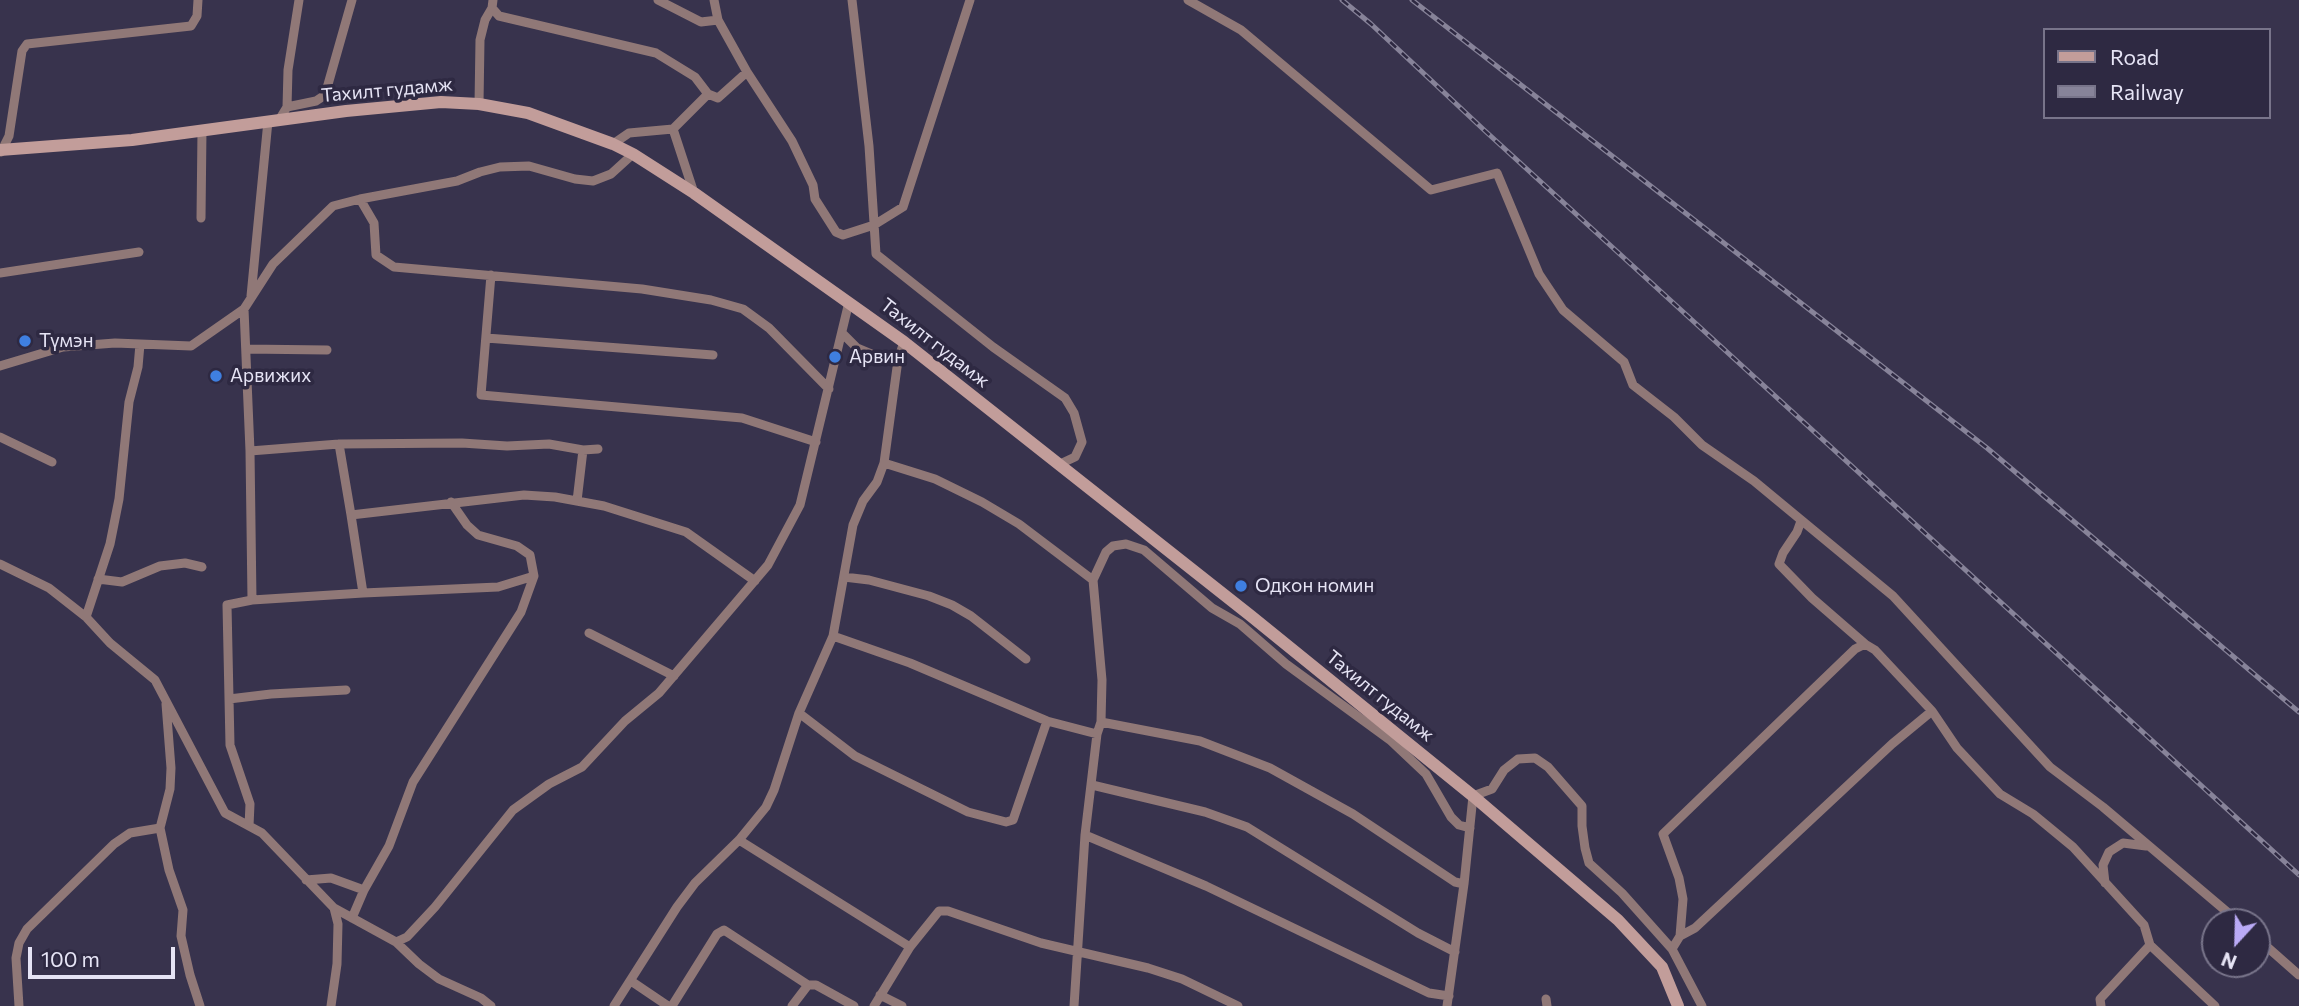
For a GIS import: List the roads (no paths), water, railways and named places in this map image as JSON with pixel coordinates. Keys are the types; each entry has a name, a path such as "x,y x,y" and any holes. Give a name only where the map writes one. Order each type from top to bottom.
{"main road":[{"name":"Тахилт гудамж","path":"1,151 132,140 442,102 479,104 528,113 633,154 694,193 904,342 1060,464 1160,554 1473,796 1618,920 1662,967 1678,1006"}],"street":[{"path":"1,151 9,136 22,51 27,44 191,26 197,16 198,0"},
{"path":"287,107 288,70 299,0"},
{"path":"251,298 273,121 287,107 316,101 325,95 352,0"},
{"path":"658,0 701,22 718,20"},
{"path":"713,0 718,20 747,72 792,141 813,185 815,199 835,232 843,235 874,225 903,207 970,0"},
{"path":"852,0 869,146 876,254 993,347 1065,398 1074,413 1082,442 1075,457 1060,464"},
{"path":"1188,0 1241,30 1431,190 1497,173 1539,274 1563,310 1625,362 1633,385 1674,417 1702,445 1754,481 1893,596 2050,768 2104,807 2224,908"},
{"path":"493,4 499,16 656,53 695,77 708,94 718,97 747,72"},
{"path":"479,104 480,40 493,4"},
{"path":"613,144 629,132 673,129 708,94"},
{"path":"673,129 694,193"},
{"path":"201,218 202,130"},
{"path":"0,366 63,347 115,343 191,346 244,309 273,264 333,206 457,181 500,167 529,166 575,179 593,181 611,174 633,154"},
{"path":"360,199 374,223 376,254 394,267 642,289 711,300 743,309 769,328 829,389"},
{"path":"0,273 139,251"},
{"path":"491,275 481,395 741,418 816,442"},
{"path":"396,942 407,937 435,908 513,810 549,784 582,766 625,721 659,694 768,565 800,505 849,302"},
{"path":"244,309 252,600"},
{"path":"842,334 857,348 876,356 898,360"},
{"path":"486,338 713,355"},
{"path":"614,1006 677,906 766,807 774,790 799,713 832,636 853,525 863,501 877,482 884,463 898,360 904,342"},
{"path":"86,617 110,544 119,499 130,402 140,344"},
{"path":"246,349 327,350"},
{"path":"0,436 52,462"},
{"path":"250,451 339,444 549,444 583,450 598,449"},
{"path":"339,444 363,593"},
{"path":"577,501 583,450"},
{"path":"884,463 935,479 982,502 1019,524 1093,580"},
{"path":"351,515 524,495 555,496 638,515 686,532 755,581"},
{"path":"352,918 364,890 389,846 413,782 522,612 534,576 530,555 517,546 478,535 467,525 451,502"},
{"path":"1801,521 1779,564 1812,598 1875,650 1932,710 1956,748 2000,793 2033,814 2073,847 2144,925 2150,945 2215,1006"},
{"path":"1074,1006 1085,835 1097,734 1101,722 1102,680 1093,580 1106,552 1113,546 1126,544 1160,554"},
{"path":"98,579 122,582 160,566 185,563 202,567"},
{"path":"0,564 49,587 155,680 225,813 262,833 334,908 396,942 439,979 491,1006"},
{"path":"249,826 250,804 230,745 227,605 252,600 498,587 534,576"},
{"path":"844,577 917,593 952,605 971,616 1026,659"},
{"path":"1245,620 1286,664 1390,740 1426,774 1451,817 1459,825 1470,828"},
{"path":"589,633 674,676"},
{"path":"832,636 921,668 1046,721 1097,734"},
{"path":"1672,949 1680,936 1683,899 1679,878 1663,834 1804,696 1855,649 1865,644"},
{"path":"155,680 166,702 171,768 170,789 160,828 169,870 183,910 181,936 200,1006"},
{"path":"229,699 346,690"},
{"path":"1680,936 1695,928 1932,710"},
{"path":"799,713 855,756 968,812 1006,822 1013,820 1046,721"},
{"path":"1101,722 1200,741 1270,768 1353,814 1455,882 1464,884"},
{"path":"1447,1006 1473,796 1492,789 1504,770 1518,759 1535,758 1548,767 1582,806 1583,837 1589,863 1622,893 1672,949 1702,1006"},
{"path":"1092,785 1205,811 1247,827 1418,933 1455,952"},
{"path":"19,1006 16,958 19,943 27,929 114,844 130,834 160,828"},
{"path":"1085,835 1206,886 1429,993 1449,996"},
{"path":"738,840 910,947"},
{"path":"2105,883 2103,865 2105,858 2115,847 2123,843 2147,846"},
{"path":"306,880 331,878 364,890"},
{"path":"331,1006 337,964 338,924 334,908"},
{"path":"874,1006 910,947 939,911 948,911 1041,943 1182,979 1238,1006"},
{"path":"631,981 670,1006 718,934 724,930 808,985 816,985 854,1006"},
{"path":"2101,1006 2100,999 2150,945"},
{"path":"2271,950 2299,975"},
{"path":"792,1006 808,985"},
{"path":"880,995 902,1006"}],"railway":[{"path":"1342,0 2299,875"},
{"path":"1412,0 1987,448 2299,712"}],"place":[{"name":"Түмэн","path":"25,341"},
{"name":"Арвин","path":"835,357"},
{"name":"Арвижих","path":"216,376"},
{"name":"Одкон номин","path":"1241,586"}]}
